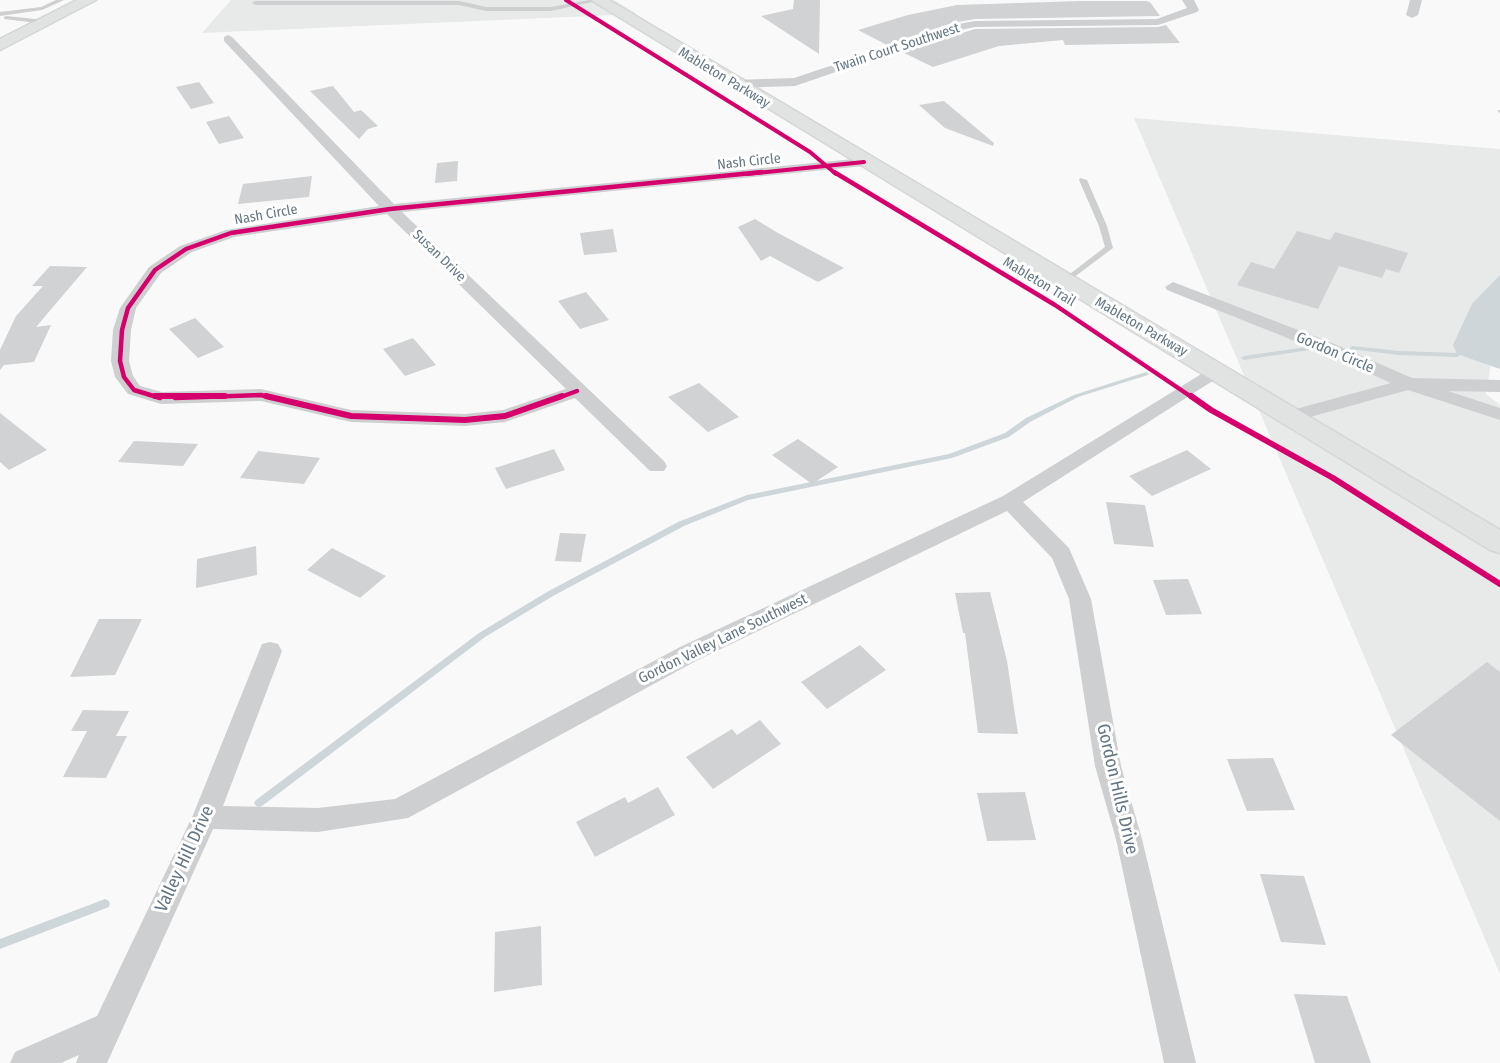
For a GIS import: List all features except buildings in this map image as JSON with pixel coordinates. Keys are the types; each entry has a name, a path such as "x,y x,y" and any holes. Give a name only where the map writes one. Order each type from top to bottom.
{"main road":[{"path":"0,45 89,0"},
{"name":"Mableton Parkway","path":"598,0 734,84 1292,416 1500,543"}],"street":[{"name":"Twain Court Southwest","path":"734,84 783,83 808,78 953,28 1017,23 1158,22 1193,10 1188,0"},
{"path":"1412,15 1416,0"},
{"name":"Susan Drive","path":"228,39 390,209 657,466"},
{"name":"Nash Circle","path":"577,391 505,416 465,420 351,416 261,395 161,398 134,390 124,377 120,361 128,308 144,282 164,262 186,249 231,233 390,209 864,162"},
{"name":"Gordon Circle","path":"1173,287 1409,384 1500,414"},
{"name":"Gordon Valley Lane Southwest","path":"205,817 318,820 399,810 688,654 1010,501 1216,371"},
{"path":"1292,416 1409,384 1500,386"},
{"name":"Gordon Hills Drive","path":"1010,501 1061,554 1080,599 1108,766 1129,839 1180,1063"},
{"name":"Valley Hill Drive","path":"91,1063 205,817 270,651"},
{"path":"26,1063 106,1027"}],"lane":[{"path":"0,16 42,8 61,0"},
{"path":"255,3 459,3 486,9 551,9 598,0"},
{"path":"0,16 45,22"},
{"path":"1065,282 1109,248 1103,226 1083,180"}],"shaded area":[{"path":"231,0 614,0 637,14 202,33"},
{"path":"1134,118 1500,149 1500,310 1486,394 1500,405 1500,974"},
{"path":"1500,275 1500,369 1457,354 1453,345 1472,304"}],"waterway":[{"path":"1352,348 1399,353 1457,355"},
{"path":"1244,358 1307,349"},
{"path":"259,803 482,635 550,594 681,524 747,498 950,456 1007,435 1028,420 1076,396 1146,374"},
{"path":"0,944 105,904"}],"cycle path":[{"name":"Mableton Trail","path":"566,0 810,152 842,179 1055,305 1139,359 1211,410 1333,478 1500,584"},
{"path":"577,391 505,416 465,420 351,416 261,395 161,398 134,390 124,377 120,361 122,330 128,308 155,270 186,249 231,233 390,209 864,162"}]}
